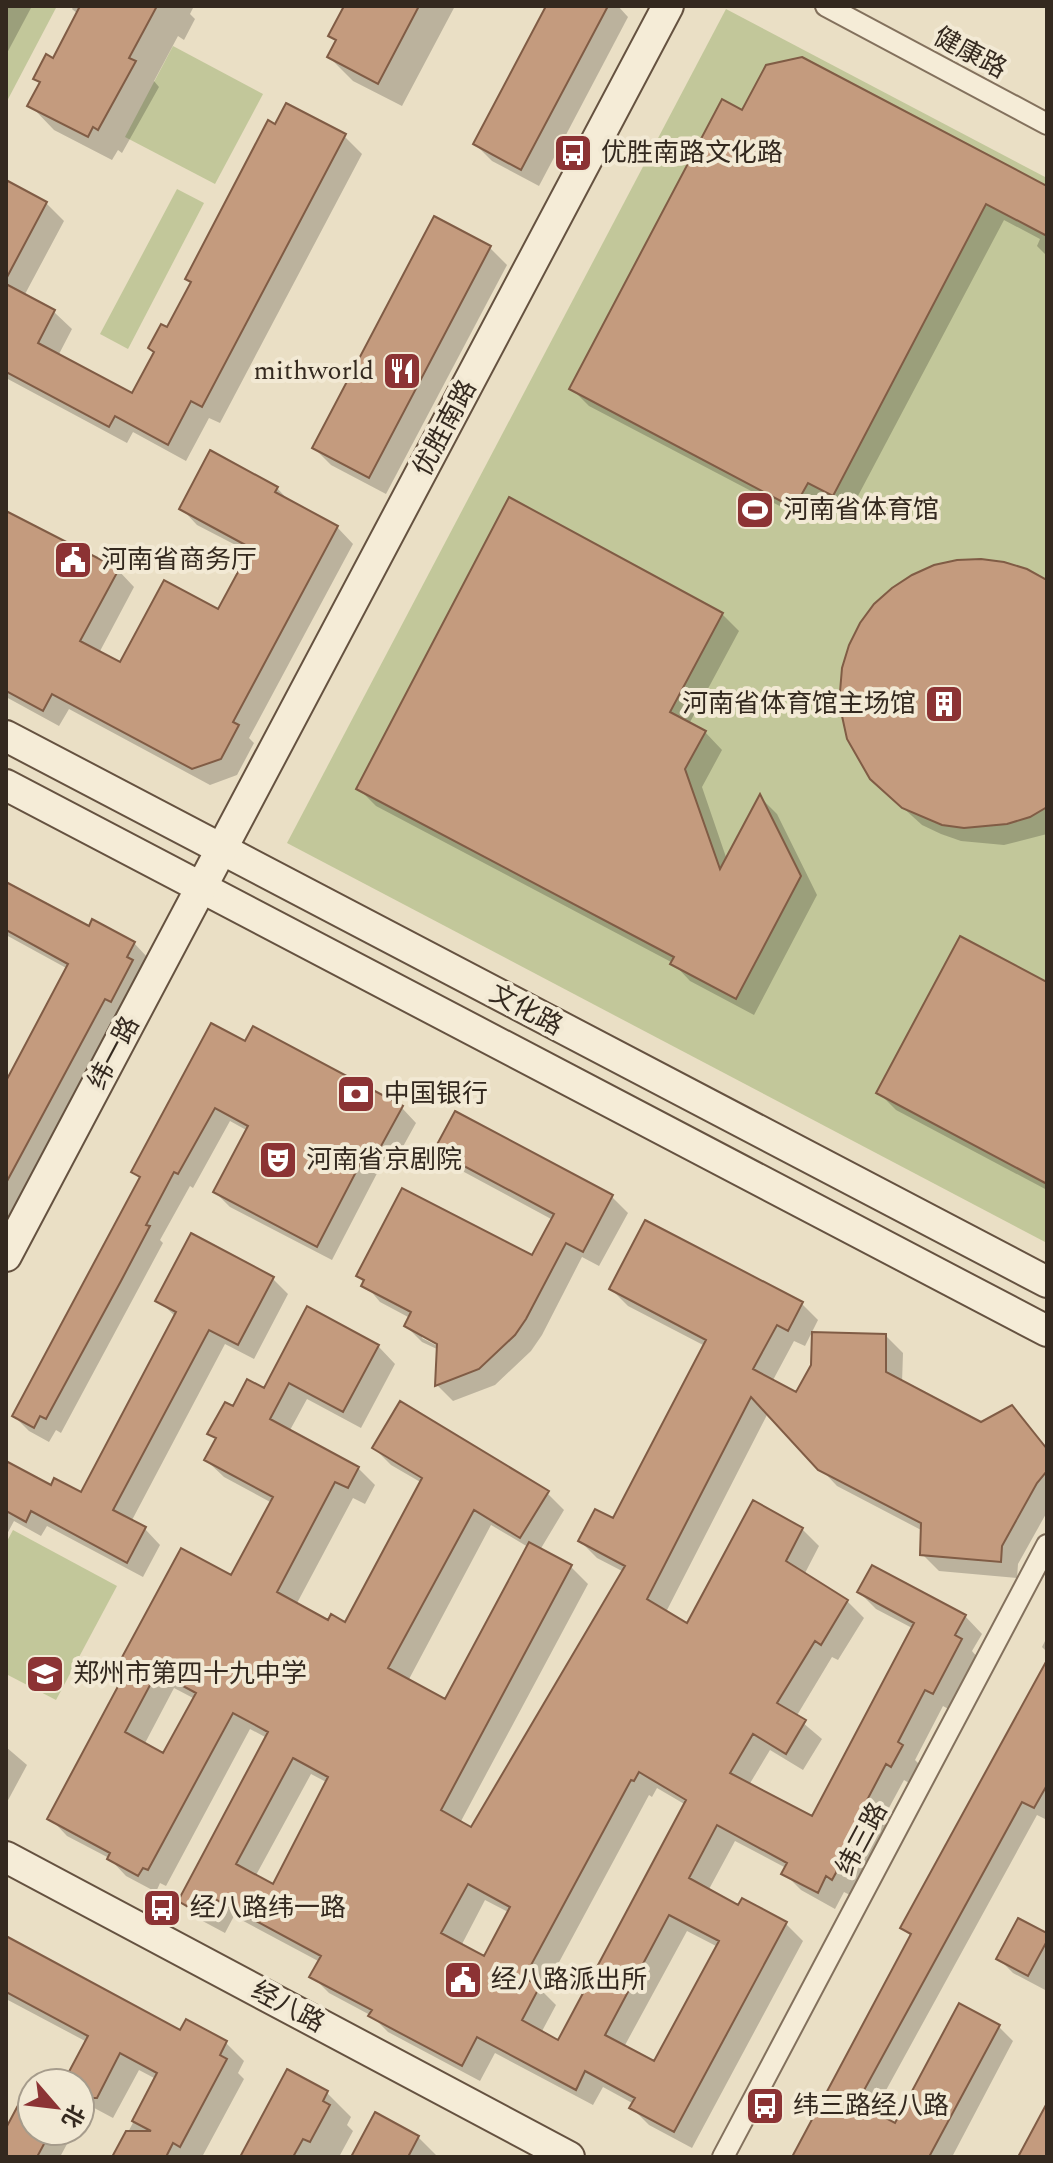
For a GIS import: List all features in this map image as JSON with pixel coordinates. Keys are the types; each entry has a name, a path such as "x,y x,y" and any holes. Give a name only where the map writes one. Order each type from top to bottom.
{"main road":[{"name":"优胜南路","path":"222,850 668,6"},
{"name":"文化路","path":"6,736 1047,1282"},
{"name":"文化路","path":"6,785 1047,1331"},
{"name":"纬一路","path":"6,1256 222,850"},
{"name":"经八路","path":"6,1857 569,2157"}],"street":[{"name":"健康路","path":"826,6 1047,124"},
{"name":"纬三路","path":"723,2157 1047,1545"}],"green space":[{"path":"8,6 57,6 6,103 6,11"},
{"name":"河南省体育馆","path":"726,9 1047,178 1047,1243 287,843"},
{"path":"173,46 263,94 215,184 125,137"},
{"path":"177,189 204,203 128,349 100,334"},
{"path":"13,1530 117,1586 56,1700 6,1674 6,1543"}],"building":[{"path":"80,6 157,6 129,58 136,61 98,130 93,127 88,137 27,106 40,82 33,79 46,54 53,58"},
{"path":"344,6 419,6 378,84 327,57 336,40 328,36"},
{"path":"546,6 608,6 521,170 473,144"},
{"path":"802,57 1047,186 1047,236 986,204 833,496 808,483 794,508 569,389 722,99 742,110 766,65"},
{"path":"286,103 346,134 202,407 191,401 168,445 115,416 109,427 6,372 6,284 55,310 38,343 132,393 154,352 148,348 161,324 167,327 191,282 185,279 268,120 275,124"},
{"path":"6,180 47,202 6,279"},
{"path":"434,216 491,246 369,478 312,448"},
{"path":"210,450 278,487 275,492 338,526 233,722 239,725 221,759 192,769 52,694 43,711 6,691 6,511 119,569 80,641 120,662 164,580 218,609 251,548 179,509"},
{"path":"509,497 723,613 670,712 706,731 685,769 720,869 760,794 801,876 736,999 670,964 674,957 356,789"},
{"name":"河南省体育馆主场馆","path":"981,559 1027,569 1047,580 1047,807 1030,817 1007,824 964,828 942,825 902,808 870,779 847,739 840,692 842,668 849,645 874,604 912,575 934,565"},
{"path":"6,882 89,926 92,919 135,942 127,957 133,960 111,1002 105,999 6,1183 6,1081 68,964 6,930"},
{"path":"960,936 1047,982 1047,1184 876,1093"},
{"path":"211,1023 245,1041 253,1026 403,1106 380,1148 371,1143 317,1247 213,1192 248,1126 215,1108 178,1174 174,1172 146,1225 150,1226 46,1419 40,1416 34,1428 12,1416 140,1177 131,1172"},
{"path":"455,1111 613,1195 583,1252 566,1243 515,1335 479,1369 435,1386 437,1344 404,1326 411,1312 361,1286 364,1280 356,1276 402,1188 532,1255 554,1214 434,1150"},
{"path":"645,1220 803,1302 788,1331 777,1325 753,1369 796,1392 811,1365 812,1332 886,1334 886,1372 981,1422 1012,1405 1047,1449 1047,1471 1037,1483 1002,1546 1001,1562 920,1555 921,1523 818,1470 751,1397 647,1599 687,1623 753,1500 803,1528 786,1561 848,1600 821,1645 815,1641 777,1703 806,1720 786,1754 753,1734 730,1773 812,1816 914,1623 857,1592 872,1565 966,1615 955,1635 962,1639 933,1694 925,1690 898,1742 903,1745 891,1767 886,1764 866,1802 873,1805 832,1880 826,1876 818,1893 781,1874 787,1863 717,1825 689,1878 738,1905 742,1898 787,1922 674,2132 629,2108 635,2098 585,2071 576,2090 477,2037 462,2066 368,2016 372,2010 309,1977 321,1956 217,1900 208,1918 178,1901 268,1732 233,1713 148,1870 143,1868 138,1876 107,1859 110,1853 47,1819 130,1664 121,1659 181,1548 231,1575 273,1497 204,1460 216,1438 207,1434 225,1402 233,1406 247,1379 264,1388 307,1306 379,1345 343,1412 289,1383 270,1419 359,1467 348,1488 335,1482 277,1592 328,1620 331,1614 345,1622 422,1478 372,1448 400,1401 549,1491 520,1538 474,1510 388,1668 445,1699 529,1542 572,1565 441,1810 471,1827 625,1566 578,1541 595,1509 613,1518 706,1340 609,1289","holes":["157,1672 196,1693 163,1753 125,1732","293,1758 328,1777 273,1884 236,1864","639,1772 686,1800 558,2040 522,2020 540,1986 524,1978 631,1780 634,1781","468,1884 510,1907 484,1956 441,1933","669,1915 719,1941 654,2061 605,2035"]},
{"path":"191,1233 274,1277 238,1345 209,1330 113,1510 146,1527 127,1563 31,1511 26,1522 6,1511 6,1461 51,1485 54,1478 81,1492 176,1312 155,1301"},
{"path":"1047,1660 1047,1785 1034,1808 1022,1802 857,2103 895,2123 959,2003 1000,2025 929,2157 792,2157 911,1934 900,1928"},
{"path":"1018,1918 1047,1933 1047,1941 1028,1976 996,1959"},
{"path":"6,1936 180,2030 186,2019 227,2041 220,2055 227,2059 180,2147 173,2143 166,2157 112,2157 126,2131 151,2131 132,2121 157,2073 120,2053 96,2098 96,2067 72,2067 88,2036 6,1992"},
{"path":"287,2069 328,2091 323,2101 330,2105 310,2142 303,2139 293,2157 240,2157"},
{"path":"1047,2103 1047,2157 1018,2157"},
{"path":"16,2109 16,2147 42,2147 37,2157 6,2157 6,2128"},
{"path":"375,2112 419,2136 408,2157 351,2157"}],"place":[{"name":"优胜南路文化路","path":"573,153"},
{"name":"mithworld","path":"402,371"},
{"name":"河南省体育馆","path":"755,510"},
{"name":"河南省商务厅","path":"73,560"},
{"name":"河南省体育馆主场馆","path":"944,704"},
{"name":"中国银行","path":"356,1094"},
{"name":"河南省京剧院","path":"278,1160"},
{"name":"郑州市第四十九中学","path":"45,1674"},
{"name":"经八路纬一路","path":"162,1908"},
{"name":"经八路派出所","path":"463,1980"},
{"name":"纬三路经八路","path":"765,2106"}]}
